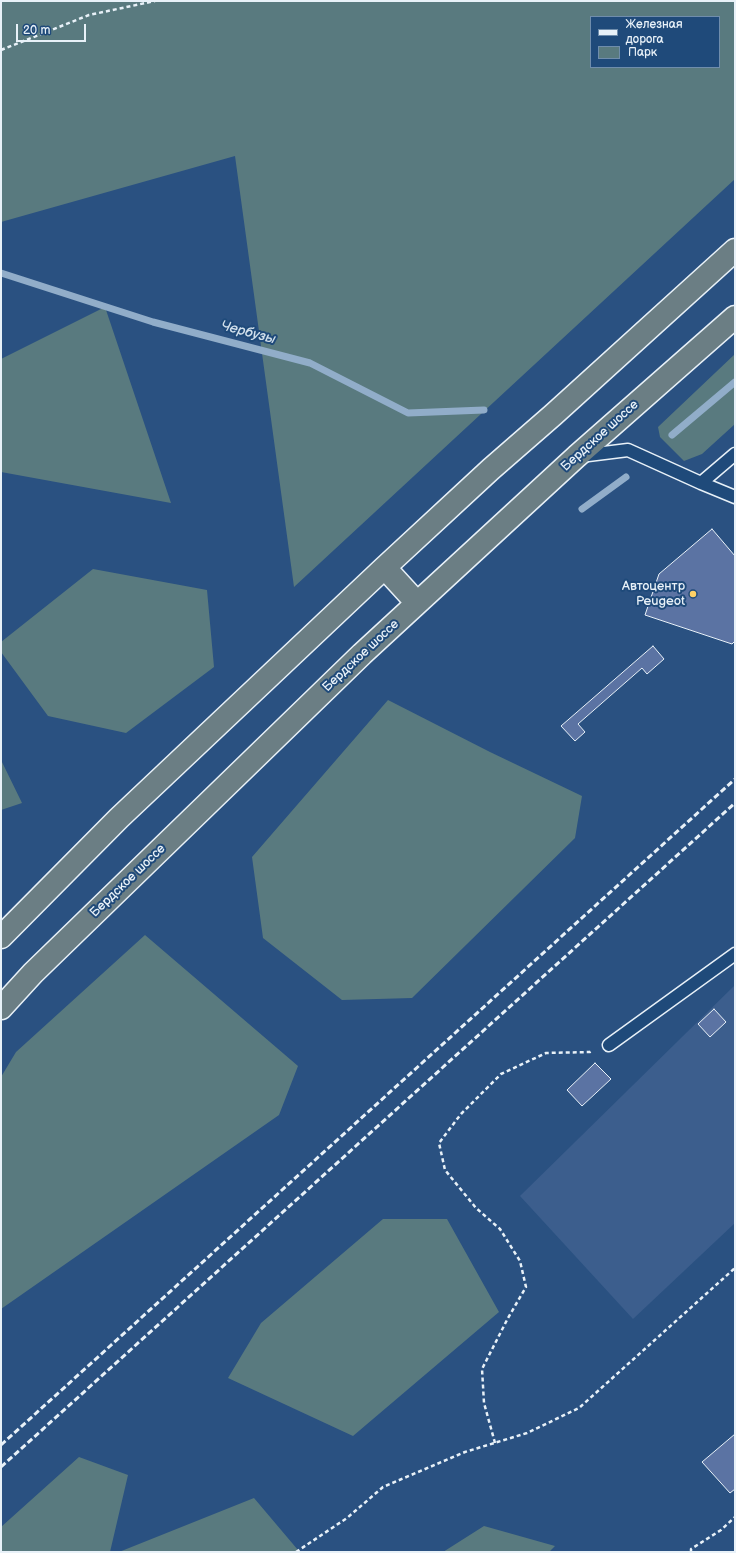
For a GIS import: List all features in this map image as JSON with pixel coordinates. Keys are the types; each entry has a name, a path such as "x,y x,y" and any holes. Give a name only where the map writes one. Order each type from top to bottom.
{"highway":[{"path":"1,938 119,818 385,568 491,469 553,415 735,250"},
{"name":"Бердское шоссе","path":"1,1008 33,973 362,654 577,456 735,317"},
{"path":"385,568 417,603"}],"lane":[{"path":"577,456 628,450 735,497"},
{"path":"701,483 735,454"},
{"path":"609,1045 735,954"}],"path":[{"path":"1,50 89,15 155,1"},
{"path":"495,1442 484,1403 482,1369 508,1318 526,1287 520,1261 500,1229 476,1208 445,1170 439,1142 461,1114 502,1074 546,1053 590,1052 609,1045"},
{"path":"296,1552 347,1518 383,1487 465,1452 526,1433 579,1408 735,1268"},
{"path":"691,1552 692,1549 721,1530 735,1517"}],"shaded area":[{"path":"735,985 735,1223 633,1319 520,1196"}],"green space":[{"path":"1,1 735,1 735,179 294,587 235,156 1,222"},
{"path":"105,307 171,503 1,472 1,359"},
{"path":"735,354 735,424 702,454 684,461 660,437 658,427"},
{"path":"93,569 207,590 214,667 126,733 48,716 1,652 1,642"},
{"path":"388,700 490,752 582,796 575,838 412,998 342,1000 263,938 252,857"},
{"path":"1,760 22,803 1,810"},
{"path":"145,935 298,1066 279,1115 1,1309 1,1077 16,1052"},
{"path":"383,1219 447,1219 499,1312 353,1436 228,1378 261,1323"},
{"path":"79,1457 128,1475 110,1552 1,1552 1,1527"},
{"path":"254,1498 298,1550 295,1552 119,1552"},
{"path":"484,1526 555,1546 549,1552 443,1552"}],"building":[{"name":"Автоцентр Peugeot","path":"712,529 735,556 735,641 732,644 645,615 659,574"},
{"path":"653,646 664,659 647,674 642,668 578,724 585,732 575,741 561,726"},
{"path":"714,1009 726,1022 710,1037 698,1024"},
{"path":"595,1063 611,1079 582,1106 567,1090"},
{"path":"735,1434 735,1489 730,1493 702,1462"}],"waterway":[{"name":"Чербузы","path":"1,273 153,322 310,363 408,413 484,410"},
{"path":"672,435 735,382"},
{"path":"582,509 626,477"}],"railway":[{"path":"1,1445 735,779"},
{"path":"1,1467 735,803"}],"place":[{"name":"Автоцентр Peugeot","path":"693,594"}]}
